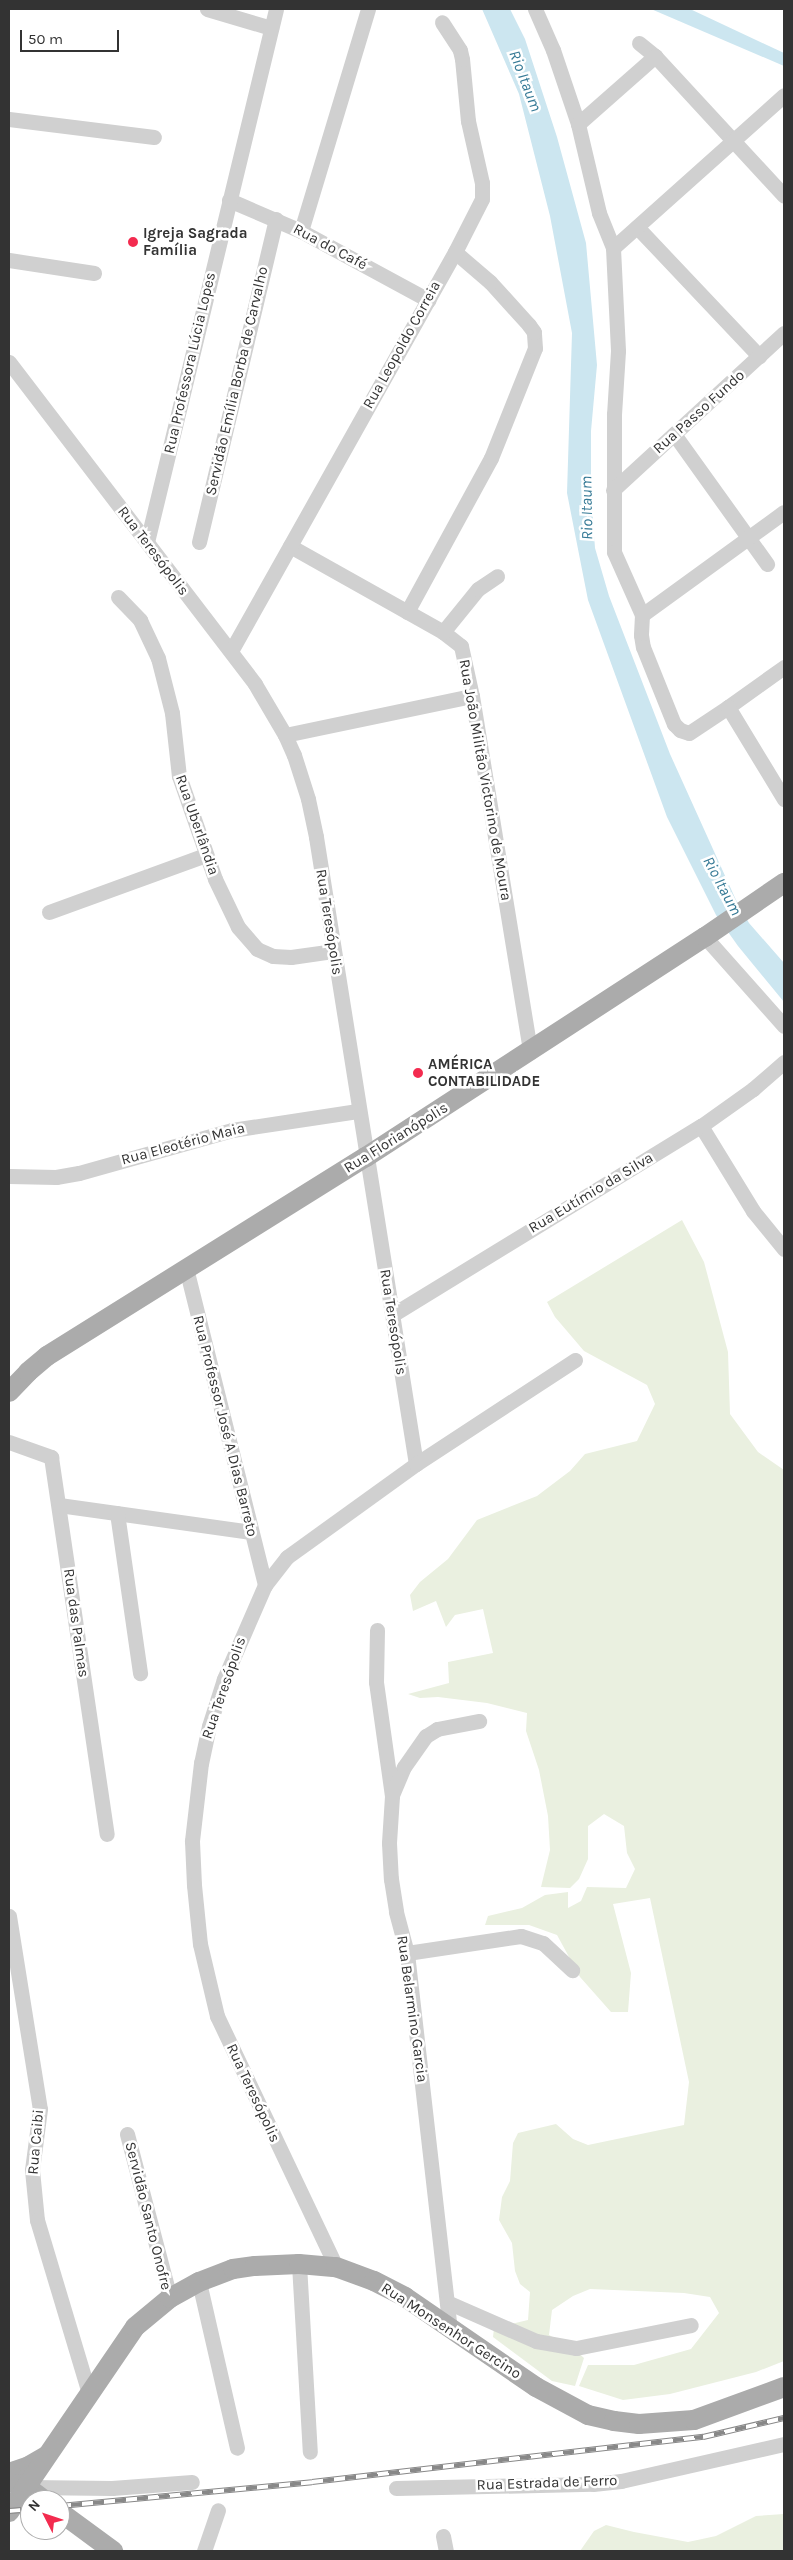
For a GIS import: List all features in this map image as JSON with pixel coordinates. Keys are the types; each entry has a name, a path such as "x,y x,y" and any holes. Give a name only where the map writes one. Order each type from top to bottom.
{"main road":[{"name":"Rua Florianópolis","path":"9,1392 47,1356 366,1157 783,887"},
{"name":"Rua Monsenhor Gercino","path":"9,2512 18,2485 48,2455 135,2328 170,2298 198,2282 233,2269 299,2264 336,2267 386,2286 553,2397 588,2415 614,2421 639,2424 694,2420 784,2387"},
{"path":"9,2473 29,2466 48,2455"},
{"path":"70,2519 113,2551"}],"street":[{"path":"207,9 271,28"},
{"name":"Rua Professora Lúcia Lopes","path":"147,542 276,9"},
{"path":"301,231 368,9"},
{"path":"535,9 553,50 578,124 599,213 613,248 618,351 613,490 614,552 642,615 641,635 643,647 674,724 680,730 688,733 784,667"},
{"name":"Rua Leopoldo Correia","path":"231,651 455,252 479,205 482,183 468,121 460,50 442,22"},
{"path":"639,43 655,56 784,196"},
{"path":"578,124 655,56"},
{"path":"613,248 784,95"},
{"path":"9,119 154,137"},
{"name":"Rua do Café","path":"229,200 301,231 428,300"},
{"name":"Servidão Emília Borba de Carvalho","path":"199,542 276,219"},
{"path":"637,227 759,356"},
{"path":"407,612 491,458 534,348 534,332 507,298 455,252"},
{"path":"9,260 94,273"},
{"name":"Rua Passo Fundo","path":"613,490 784,333"},
{"name":"Rua Teresópolis","path":"9,362 255,684 285,735 301,778 312,818 416,1464 287,1557 265,1585 227,1671 209,1726 195,1805 192,1841 200,1944 218,2016 336,2267"},
{"path":"674,434 767,564"},
{"path":"642,615 784,512"},
{"name":"Rua João Militão Victorino de Moura","path":"290,546 442,632 461,646 472,696 530,1052"},
{"path":"442,632 478,589 497,576"},
{"name":"Rua Uberlândia","path":"118,597 140,620 153,645 163,673 172,713 179,776 206,855 226,906 238,927 257,949 273,956 291,958 333,951"},
{"path":"285,735 472,696"},
{"path":"728,707 784,799"},
{"path":"50,912 206,855"},
{"path":"705,937 784,1026"},
{"name":"Rua Eutímio da Silva","path":"392,1315 701,1126 753,1089 784,1062"},
{"name":"Rua Eleotério Maia","path":"9,1176 56,1177 79,1173 232,1130 358,1110"},
{"path":"701,1126 753,1211 784,1249"},
{"name":"Rua Professor José A Dias Barreto","path":"186,1268 265,1585"},
{"path":"416,1464 575,1360"},
{"name":"Rua das Palmas","path":"9,1442 51,1458 107,1834"},
{"path":"59,1505 252,1532"},
{"path":"117,1513 140,1674"},
{"name":"Rua Belarmino Garcia","path":"377,1630 376,1682 392,1796 389,1843 391,1879 396,1912 407,1953 450,2329"},
{"path":"392,1796 404,1767 426,1736 437,1729 479,1721"},
{"name":"Rua Caibi","path":"9,1916 40,2108 32,2170 37,2220 46,2257 89,2393"},
{"path":"407,1953 521,1936 543,1943 572,1970"},
{"name":"Servidão Santo Onofre","path":"127,2134 170,2298"},
{"path":"299,2264 310,2452"},
{"path":"198,2282 237,2448"},
{"path":"447,2302 490,2323 536,2341 576,2348 591,2347 691,2325"},
{"name":"Rua Estrada de Ferro","path":"396,2488 621,2481 784,2444"},
{"path":"18,2485 112,2488 192,2482"},
{"path":"204,2551 218,2510"},
{"path":"443,2536 446,2551"}],"green space":[{"path":"682,1220 704,1262 728,1352 730,1414 758,1452 784,1470 784,2361 756,2372 670,2394 623,2400 579,2386 588,2365 634,2365 691,2349 719,2313 710,2297 684,2293 590,2289 573,2296 552,2310 549,2335 573,2348 584,2358 575,2386 552,2381 493,2337 494,2328 528,2320 530,2292 520,2284 515,2271 512,2243 499,2220 502,2197 510,2181 513,2143 518,2133 556,2124 573,2139 588,2145 684,2125 689,2082 650,1898 613,1904 631,1973 628,2012 611,2012 580,1977 557,1935 529,1925 485,1925 488,1916 522,1908 545,1895 568,1892 568,1908 581,1901 587,1887 626,1888 635,1869 627,1853 624,1826 604,1814 588,1826 588,1859 579,1879 570,1888 541,1887 550,1850 548,1816 539,1770 526,1731 527,1713 487,1703 438,1697 420,1698 408,1694 449,1683 448,1662 493,1653 483,1609 455,1615 446,1627 436,1601 413,1611 410,1595 420,1582 448,1559 477,1520 537,1496 570,1471 585,1454 637,1441 655,1404 647,1385 584,1351 555,1317 547,1302"},
{"path":"784,2514 784,2551 580,2551 594,2531 606,2525 688,2542 716,2536 756,2516"}],"water":[{"name":"Rio Itaum","path":"482,9 510,9 525,39 557,137 586,243 597,365 591,431 591,492 595,548 609,596 670,754 736,900 749,923 784,963 784,1002 738,946 716,915 667,817 588,600 567,493 572,333 550,216 519,94"},
{"path":"651,9 690,9 784,53 784,66"}],"railway":[{"path":"70,2505 312,2482 703,2437 784,2418"},
{"path":"9,2511 20,2510"}],"place":[{"name":"Igreja Sagrada Família","path":"133,242"},
{"name":"AMÉRICA CONTABILIDADE","path":"418,1073"}]}
